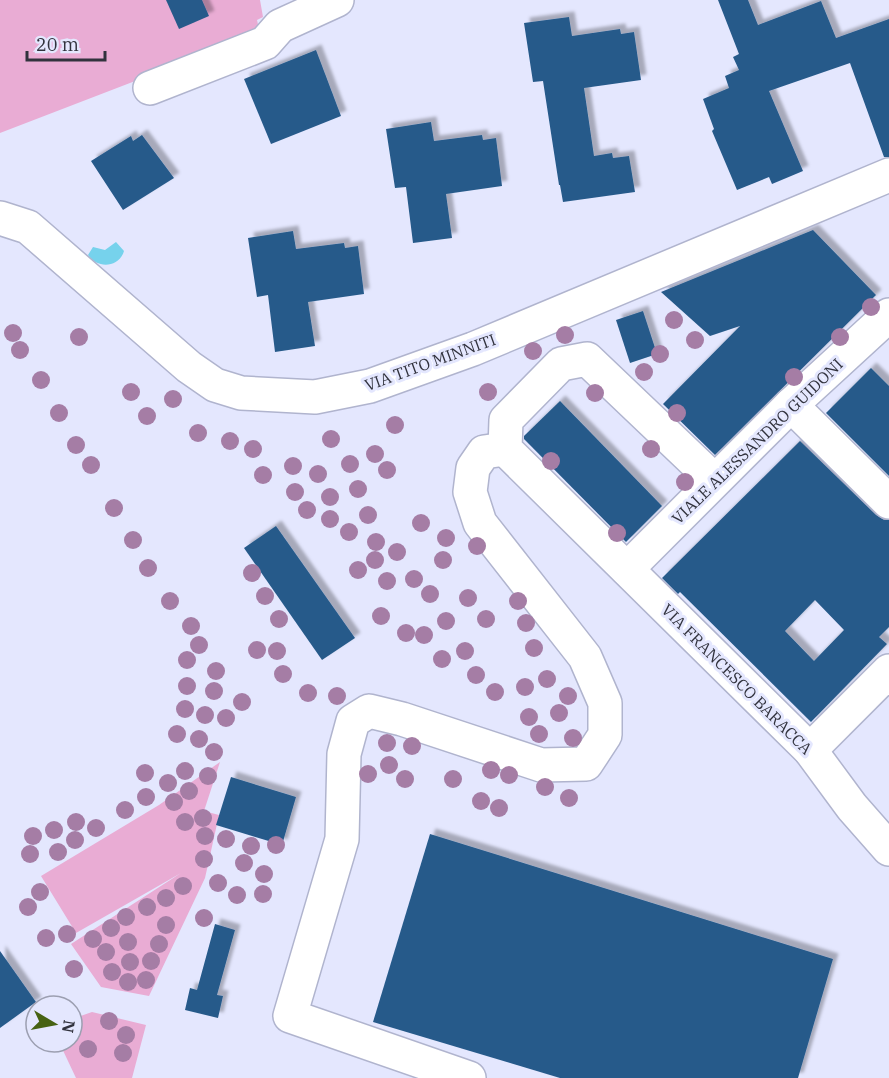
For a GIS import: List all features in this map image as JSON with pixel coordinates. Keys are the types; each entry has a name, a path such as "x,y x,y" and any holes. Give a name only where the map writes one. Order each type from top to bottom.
{"street":[{"path":"150,88 265,43 280,26 337,0"},
{"name":"VIA TITO MINNITI","path":"0,218 28,227 189,367 215,385 241,393 315,397 370,386 473,349 889,175"},
{"name":"VIALE ALESSANDRO GUIDONI","path":"627,569 791,405 889,315"},
{"path":"469,1078 290,1016 342,839 344,754 353,721 369,711 402,718 541,765 586,764 605,735 605,703 585,657 480,523 470,492 473,468 484,452 505,449 506,420 561,364 587,359 714,480"},
{"path":"791,405 889,502"},
{"name":"VIA FRANCESCO BARACCA","path":"505,449 810,750 852,807 889,849"},
{"path":"810,750 889,671"}],"shaded area":[{"path":"0,0 260,0 263,17 257,20 260,33 0,133"},
{"path":"220,762 204,811 219,815 205,878 149,996 101,987 71,944 181,873 76,933 41,876 159,805"},
{"path":"92,1012 146,1025 132,1078 76,1078 65,1054 84,1054 84,1015"}],"water":[{"path":"116,242 124,251 118,261 108,265 97,263 88,255 93,247 105,250"}],"building":[{"path":"166,0 202,0 209,16 179,29"},
{"path":"718,0 748,0 758,25 821,1 836,38 889,19 889,157 884,157 850,63 769,91 803,171 772,184 769,177 737,190 712,131 714,129 703,99 729,88 725,76 739,70 733,57 739,54"},
{"path":"569,17 572,36 620,29 621,34 634,32 641,80 584,88 594,156 612,153 613,158 629,156 635,192 563,202 543,81 533,82 524,23"},
{"path":"316,50 341,116 271,144 244,79"},
{"path":"431,122 434,141 482,135 483,140 496,138 502,186 446,194 452,238 413,243 406,187 395,188 386,129"},
{"path":"142,135 174,178 123,210 91,161 131,136 133,141"},
{"path":"813,230 876,295 715,455 663,404 740,326 710,336 661,292"},
{"path":"293,231 296,249 344,243 345,248 358,246 364,294 308,302 315,346 275,352 268,295 257,297 248,238"},
{"path":"643,311 657,354 630,363 616,320"},
{"path":"871,368 889,386 889,476 826,413"},
{"path":"560,401 662,506 626,542 524,439 524,436"},
{"path":"800,441 876,515 889,520 889,627 879,637 887,644 811,722 680,592 678,594 662,578","holes":["815,600 844,630 814,661 785,631"]},
{"path":"276,526 355,638 322,660 244,548"},
{"path":"231,777 296,797 282,845 216,825"},
{"path":"430,834 833,959 798,1078 560,1078 373,1022"},
{"path":"215,924 235,930 217,995 223,996 218,1018 185,1010 190,988 197,990"},
{"path":"0,951 30,994 24,994 24,1011 0,1028"}]}
